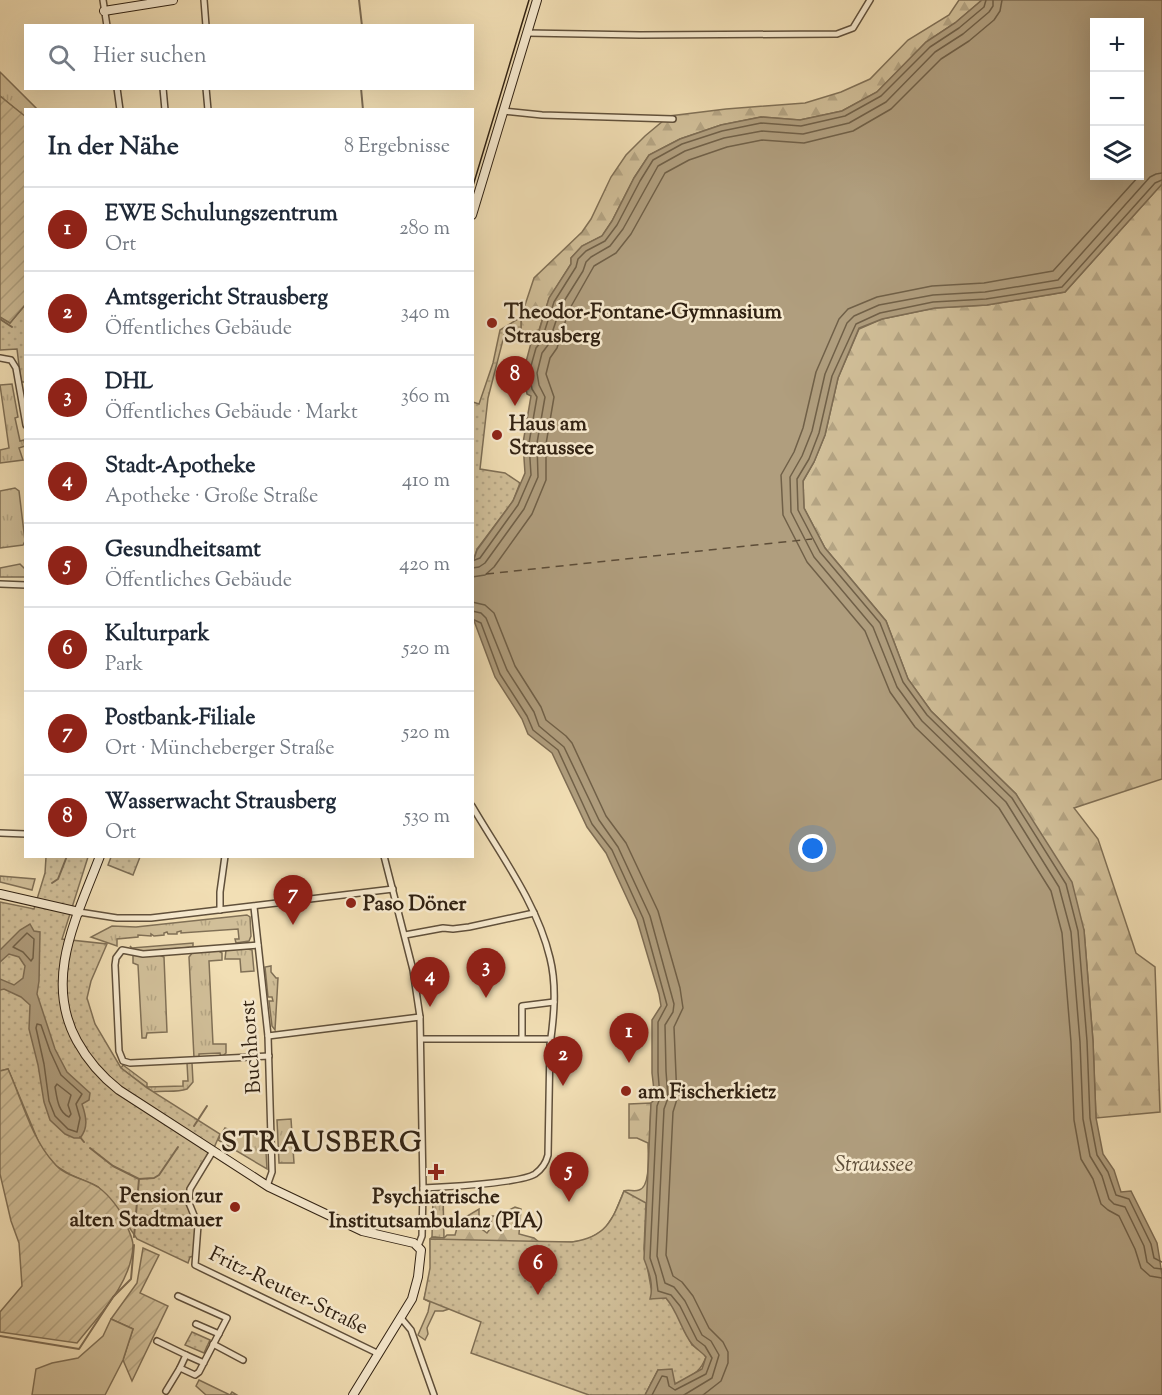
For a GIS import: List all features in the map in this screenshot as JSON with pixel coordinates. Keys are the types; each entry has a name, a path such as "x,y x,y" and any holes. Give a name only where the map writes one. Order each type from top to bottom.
{"street":[{"path":"103,0 107,24"},
{"path":"104,11 173,0"},
{"path":"204,0 206,24"},
{"path":"474,208 537,0"},
{"path":"527,33 837,34 852,28 870,0"},
{"path":"117,90 120,108"},
{"path":"163,90 165,108"},
{"path":"206,90 208,108"},
{"path":"503,111 542,115 673,119"},
{"path":"0,358 11,360 16,368 24,414"},
{"path":"0,584 24,585"},
{"path":"423,1188 513,1180 532,1176 546,1162 549,1149 551,1039 554,1012 551,958 534,913 474,809"},
{"path":"0,832 24,834"},
{"path":"99,858 65,957 62,983 67,1021 89,1061 109,1082 267,1185 362,1231 418,1246 421,1250 416,1290 353,1395"},
{"path":"220,910 225,858"},
{"path":"385,858 415,980 422,1039 423,1188 422,1236 418,1246"},
{"path":"0,894 79,912 127,919 254,907 393,889"},
{"name":"Buchhorst","path":"254,907 269,1056 272,1172 267,1185"},
{"path":"405,935 504,921 534,913"},
{"path":"258,945 143,954 122,950 115,965 120,1056 130,1063 269,1056"},
{"path":"522,1038 522,1006 554,1002"},
{"path":"268,1036 420,1017"},
{"path":"422,1039 551,1039"},
{"name":"Fritz-Reuter-Straße","path":"213,1151 190,1190 189,1203 198,1225 195,1264 379,1354"},
{"path":"178,1296 227,1318 199,1372 195,1375 180,1368"},
{"path":"401,1318 411,1330 434,1395"},
{"path":"196,1324 219,1334"},
{"path":"157,1341 204,1363"},
{"path":"213,1344 243,1360"},
{"path":"166,1391 186,1355"}],"green space":[{"path":"959,0 982,0 955,23 926,42 877,92 842,111 800,120 761,117 721,125 680,139 649,155 602,236 582,246 571,258 571,264 549,299 539,330 521,335 521,317 534,278 582,232 591,219 611,177 626,155 669,116 805,103 841,92 870,79 908,40 949,15"},
{"path":"0,72 36,108 24,108 24,116 0,96"},
{"path":"0,96 24,115 24,306 10,323 0,317"},
{"path":"1162,184 1162,779 1074,808 1098,839 1136,953 1155,967 1160,1112 1096,1118 1093,1041 1084,930 1016,794 931,711 908,679 886,621 825,548 804,508 803,481 825,435 838,378 859,329 882,319 935,308 987,305 1065,292"},
{"path":"24,306 24,382 21,382 17,349 0,350 0,317 10,323"},
{"path":"521,317 521,335 505,332 488,398 480,469 505,473 520,483 513,501 477,549 474,559 474,402 479,404 493,363 500,330"},
{"path":"12,384 18,417 15,418 20,441 24,440 24,446 19,448 23,460 0,463 0,450 9,448 0,385"},
{"path":"15,488 19,491 24,533 23,545 0,548 0,491"},
{"path":"20,564 24,568 24,577 0,577 0,568"},
{"path":"46,858 88,858 62,939 107,944 91,981 87,998 95,1024 121,1068 147,1088 220,1134 213,1150 201,1164 188,1197 197,1219 195,1256 190,1257 188,1263 137,1239 111,1200 98,1187 56,1166 42,1150 8,1069 0,1071 0,902 34,909 45,873"},
{"path":"110,858 140,858 133,875 108,865"},
{"path":"0,876 35,879 32,890 0,882"},
{"path":"247,915 250,917 251,936 249,941 236,943 235,939 239,939 238,929 181,933 181,931 177,934 167,932 164,935 154,936 151,934 151,936 138,935 138,937 117,939 117,946 91,937 112,926 136,927"},
{"path":"193,943 193,947 138,952 133,950 130,946 132,948"},
{"path":"244,948 252,950 254,971 241,972 240,959 225,959 226,950"},
{"path":"217,950 222,953 222,960 209,961 213,1044 226,1044 226,1053 221,1058 220,1053 199,1054 199,1058 194,1058 189,957 193,952"},
{"path":"133,955 164,957 167,1032 147,1033 146,1038 142,1038 138,965 133,963"},
{"path":"271,966 271,972 278,978 275,1030 272,1026 269,1001 273,1001 272,997 268,997 265,967"},
{"path":"641,1019 644,1041 627,1043 623,1021"},
{"path":"187,1063 192,1063 193,1082 187,1089 178,1091 153,1092 121,1068 123,1065 147,1083 147,1087 183,1086 183,1081 188,1081"},
{"path":"8,1069 33,1130 46,1153 58,1168 93,1184 106,1194 121,1213 132,1240 131,1259 121,1285 77,1343 0,1332 0,1312 22,1286 19,1243 11,1221 0,1174 0,1071"},
{"path":"651,1103 645,1245 443,1311 435,1311 427,1328 428,1334 425,1340 418,1335 430,1302 424,1299 431,1271 430,1239 432,1237 444,1238 447,1235 455,1235 459,1221 479,1209 479,1227 487,1233 492,1216 497,1216 515,1207 521,1209 519,1234 534,1238 539,1242 587,1240 604,1230 614,1215 624,1191 639,1190 645,1183 648,1169 648,1143 637,1138 629,1138 629,1104"},
{"path":"291,1119 294,1163 279,1163 277,1120"},
{"path":"225,1128 243,1135 265,1135 267,1169 218,1140"},
{"path":"624,1191 646,1203 644,1249 652,1293 666,1298 675,1309 692,1345 700,1349 706,1357 698,1371 690,1377 675,1385 658,1370 645,1395 589,1395 471,1353 481,1322 424,1299 430,1268 430,1239 572,1242 584,1240 600,1232 606,1226 616,1211"},
{"path":"443,1194 444,1238 432,1237 433,1198"},
{"path":"143,1248 159,1255 140,1293 168,1306 132,1381 123,1360 133,1329 111,1319 137,1283"},
{"path":"111,1319 133,1329 123,1360 105,1395 32,1395 36,1369 78,1358 103,1336"},
{"path":"192,1332 210,1340 204,1353 185,1345"},
{"path":"199,1380 230,1395 206,1395 196,1386"}],"water":[{"name":"Straussee","path":"982,0 1162,0 1162,184 1065,292 987,305 935,308 882,319 859,328 838,378 825,435 803,481 804,508 825,548 886,621 908,679 931,711 1016,794 1072,882 1084,930 1093,1041 1096,1118 1103,1154 1114,1170 1121,1192 1131,1191 1157,1243 1162,1275 1162,1395 645,1395 658,1370 672,1369 675,1384 702,1369 706,1357 689,1339 666,1298 650,1299 651,1284 644,1259 651,1103 655,1099 652,1073 652,1020 661,1006 659,994 637,920 606,853 587,827 552,753 528,734 522,719 495,677 474,621 474,559 477,550 513,501 525,473 523,443 531,396 527,394 523,373 531,343 536,341 549,298 571,264 571,258 582,246 602,236 649,155 680,139 721,125 761,117 800,120 842,111 877,92 926,42 955,23"},
{"path":"30,924 34,931 40,932 37,994 55,1049 67,1072 90,1093 89,1100 82,1104 86,1126 80,1138 65,1134 50,1120 29,1029 30,1005 21,997 4,989 0,990 0,979 14,985 23,978 25,966 19,957 9,954 0,962 0,950 20,930"}],"waterway":[{"path":"359,0 362,24"},
{"path":"361,90 363,108"},
{"path":"0,319 12,327"},
{"path":"52,883 58,879 66,858"},
{"path":"194,1126 207,1106"},
{"path":"80,1137 84,1142"},
{"path":"139,1179 154,1178 159,1175 178,1147"},
{"path":"90,1148 113,1166 139,1179 134,1237"},
{"path":"0,1336 79,1349 113,1297 131,1279 134,1245"}],"ferry route":[{"path":"486,574 812,539"}],"tram line":[{"path":"474,182 529,0"}],"place":[{"name":"Theodor-Fontane-Gymnasium Strausberg","path":"492,323"},
{"name":"Wasserwacht Strausberg","path":"515,406"},
{"name":"Haus am Straussee","path":"497,435"},
{"name":"Paso Döner","path":"351,903"},
{"name":"Postbank-Filiale","path":"293,925"},
{"name":"DHL","path":"486,998"},
{"name":"Stadt-Apotheke","path":"430,1007"},
{"name":"EWE Schulungszentrum","path":"629,1063"},
{"name":"Amtsgericht Strausberg","path":"563,1086"},
{"name":"am Fischerkietz","path":"626,1091"},
{"name":"Psychiatrische Institutsambulanz (PIA)","path":"436,1172"},
{"name":"Gesundheitsamt","path":"569,1202"},
{"name":"Pension zur alten Stadtmauer","path":"235,1207"},
{"name":"Kulturpark","path":"538,1295"}],"district":[{"name":"STRAUSBERG","path":"322,1142"}]}
